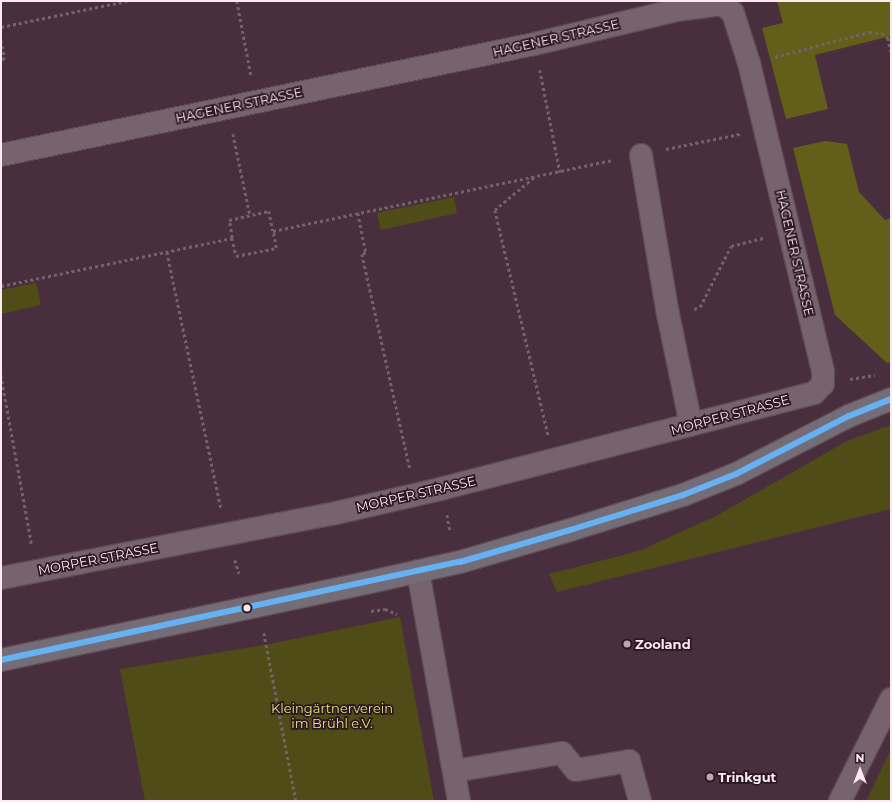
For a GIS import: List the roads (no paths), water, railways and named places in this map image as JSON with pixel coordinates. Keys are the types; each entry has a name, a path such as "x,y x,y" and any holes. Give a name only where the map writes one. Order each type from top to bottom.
{"main road":[{"path":"1,660 418,571 548,537 683,495 736,474 849,416 891,399"}],"street":[{"name":"HAGENER STRASSE","path":"1,155 534,44 677,10 722,4 733,13 749,63 824,372 822,384"},
{"path":"641,155 668,314 691,425"},
{"name":"MORPER STRASSE","path":"1,578 416,495 814,393 822,384"},
{"path":"418,571 459,801"},
{"path":"840,801 891,698"},
{"path":"454,771 562,753 576,770 629,761 640,801"}],"place":[{"name":"Zooland","path":"627,644"},
{"name":"Trinkgut","path":"710,777"}],"park label":[{"name":"Kleingärtnerverein im Brühl e.V.","path":"332,716"}]}
